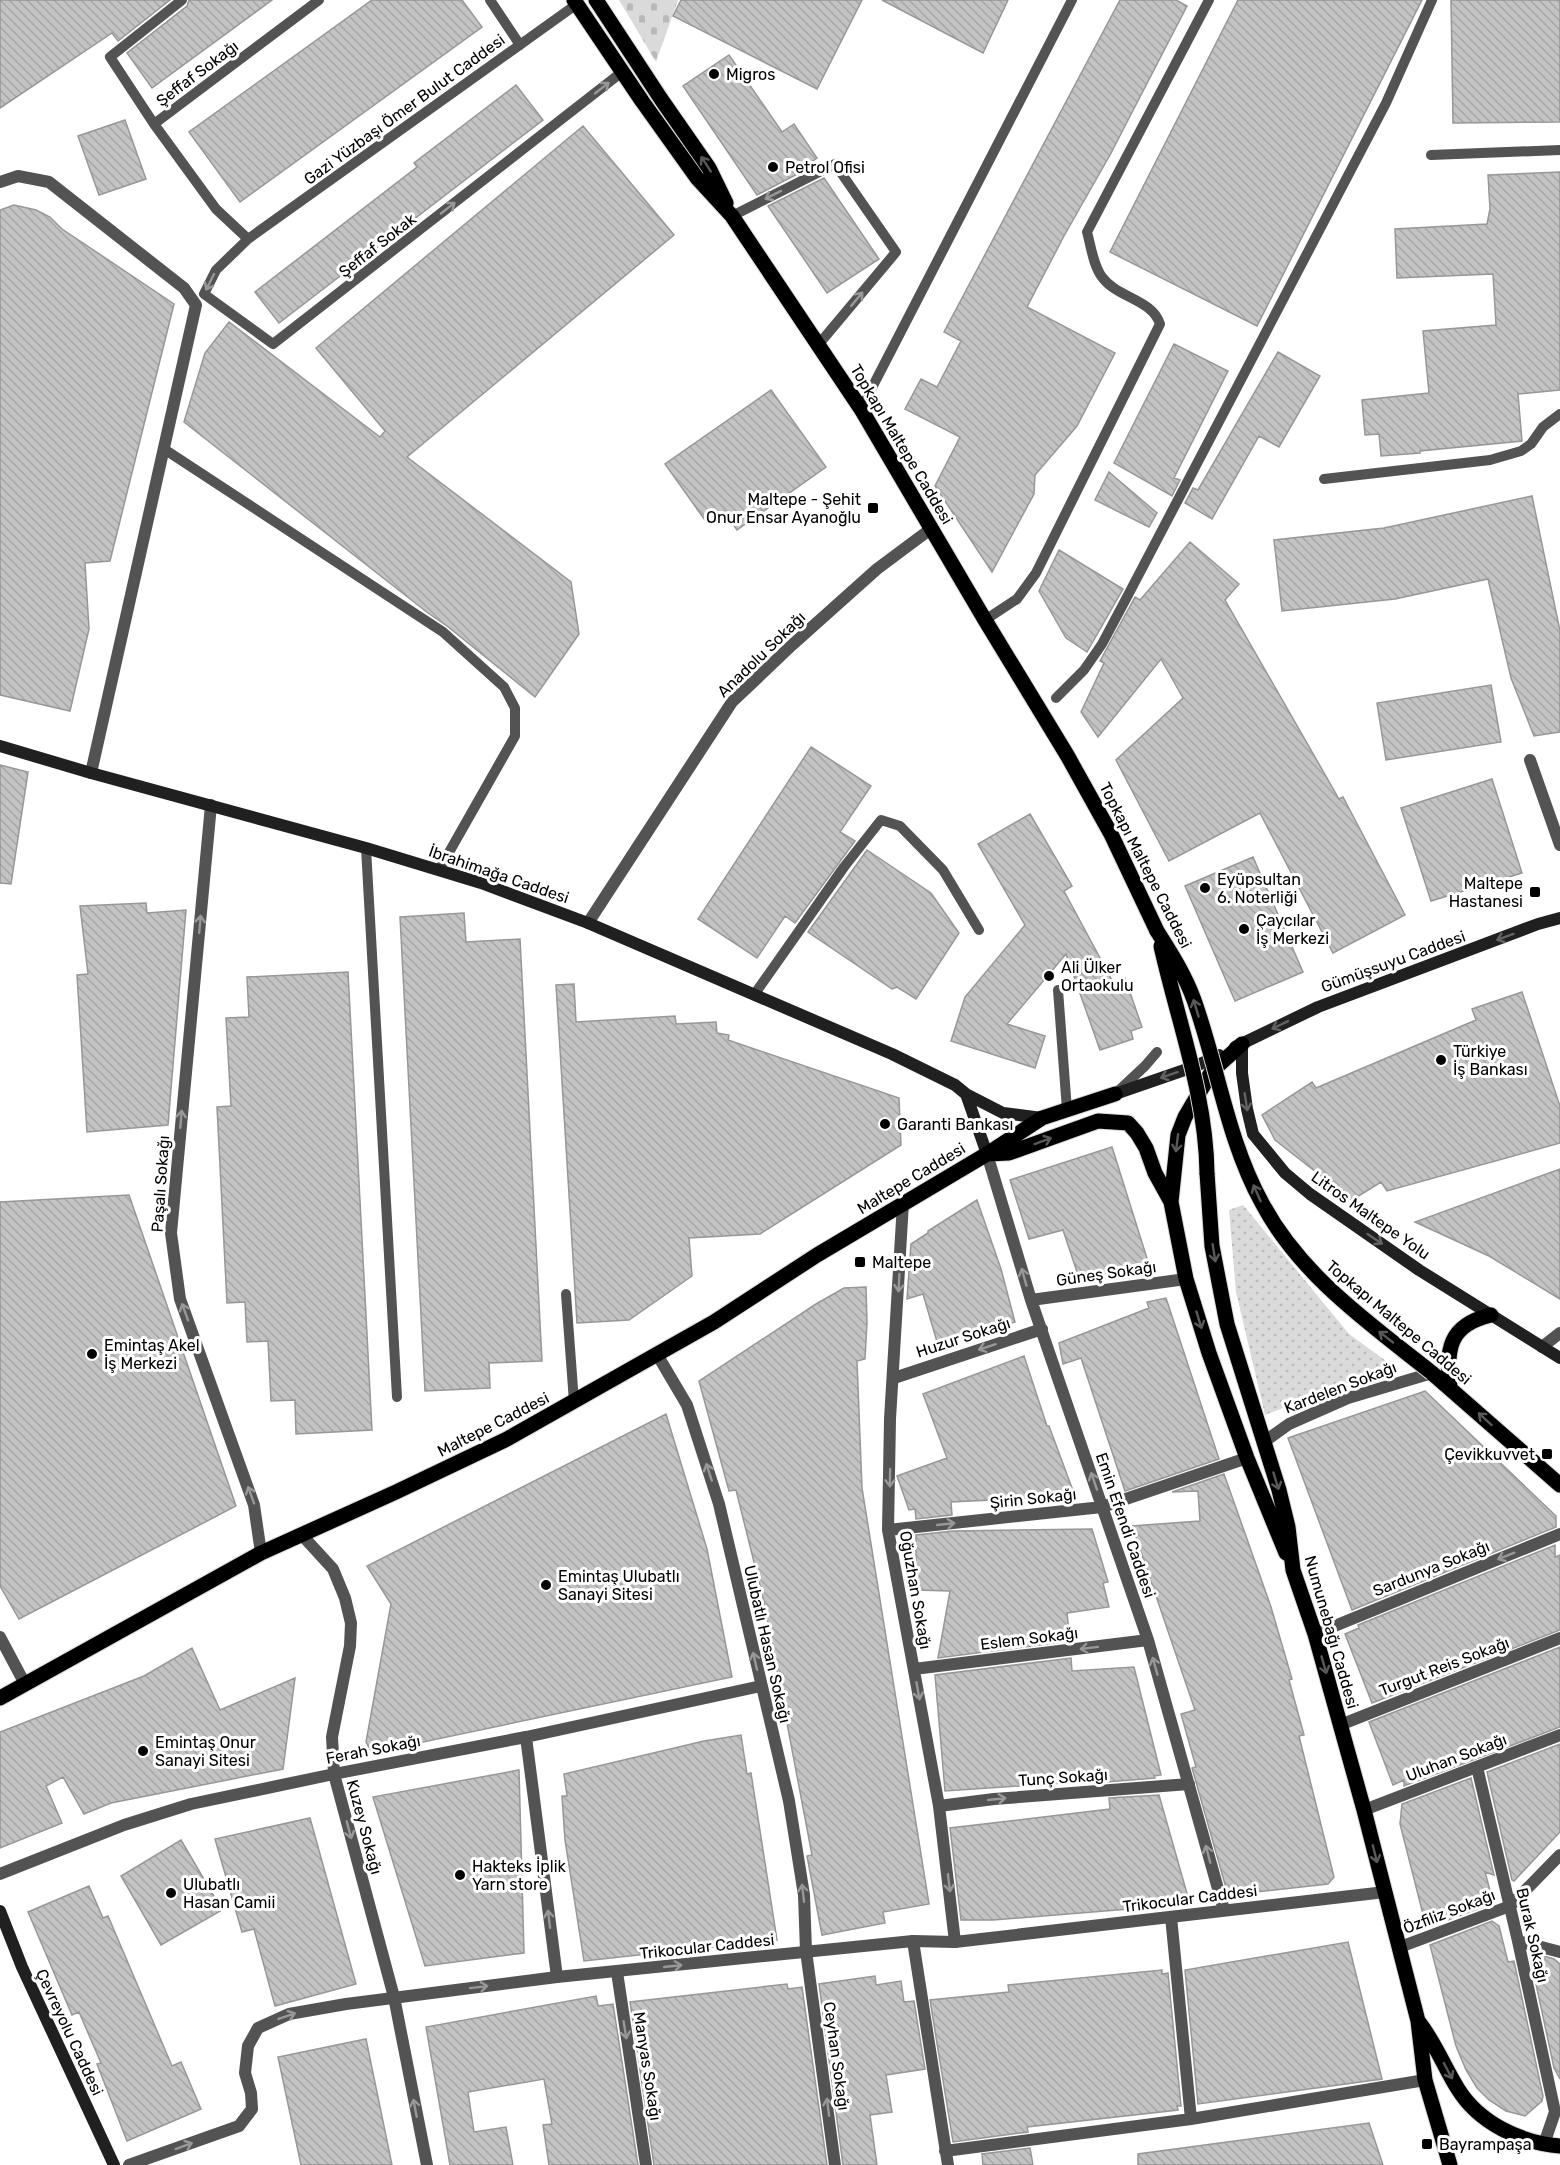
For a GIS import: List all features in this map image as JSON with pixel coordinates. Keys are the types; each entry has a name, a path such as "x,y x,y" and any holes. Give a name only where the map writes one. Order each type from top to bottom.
{"main road":[{"name":"Topkapı Maltepe Caddesi","path":"596,0 709,168 732,216"},
{"name":"Topkapı Maltepe Caddesi","path":"578,1 622,72 697,178 732,216 819,344 861,409 985,620 1041,710 1111,834 1146,904 1157,932 1179,967 1194,999 1236,1144 1262,1204 1287,1242 1312,1273 1355,1313 1450,1388 1560,1485"},
{"name":"İbrahimağa Caddesi","path":"0,746 366,848 481,883 588,923 892,1054 955,1085 966,1094 1003,1113 1042,1118"},
{"name":"Gümüşsuyu Caddesi","path":"1115,1094 1196,1066 1318,1007 1538,924 1560,918"},
{"name":"Numunebağı Caddesi","path":"1157,932 1190,1056 1203,1119 1207,1142 1212,1246 1227,1324 1288,1527 1293,1570 1315,1634 1364,1810 1418,2021 1425,2080 1450,2165"},
{"path":"1242,1044 1212,1071 1185,1117 1178,1135 1171,1202 1186,1279 1209,1353 1247,1458 1293,1570"},
{"name":"Litros Maltepe Yolu","path":"1242,1044 1244,1085 1253,1134 1285,1173 1310,1194 1363,1231 1560,1358"},
{"path":"966,1094 987,1154 1010,1153 1098,1121 1128,1123 1137,1132 1146,1148 1155,1173 1171,1202"},
{"name":"Maltepe Caddesi","path":"0,1698 261,1553 507,1439 658,1356 1042,1118 1115,1094"},
{"path":"1450,1388 1447,1363 1449,1348 1461,1329 1473,1319 1491,1315"},
{"name":"Çevreyolu Caddesi","path":"0,1911 22,1967 114,2165"},
{"path":"1418,2021 1431,2038 1459,2091 1476,2112 1499,2128 1544,2144 1560,2146"}],"street":[{"path":"0,182 18,176 49,182 184,288 196,305 91,773"},
{"name":"Anadolu Sokağı","path":"588,923 732,702 877,569 932,528"},
{"path":"1530,759 1560,845"},
{"name":"Paşalı Sokağı","path":"211,805 171,1233 180,1299 254,1505 261,1553"},
{"name":"Emin Efendi Caddesi","path":"987,1154 1031,1300 1148,1640 1224,1910"},
{"name":"Oğuzhan Sokağı","path":"903,1203 890,1419 888,1530 939,1806 955,1942"},
{"name":"Güneş Sokağı","path":"1031,1300 1186,1279"},
{"name":"Huzur Sokağı","path":"894,1377 1042,1329"},
{"path":"1542,1347 1560,1334"},
{"name":"Ulubatlı Hasan Sokağı","path":"658,1356 687,1405 719,1504 790,1811 804,1896 806,1951"},
{"name":"Kardelen Sokağı","path":"1264,1442 1289,1424 1348,1398 1432,1373"},
{"name":"Şirin Sokağı","path":"888,1530 1102,1507 1247,1458"},
{"name":"Kuzey Sokağı","path":"301,1534 333,1569 345,1598 351,1623 350,1646 332,1737 334,1774 394,1997 427,2165"},
{"name":"Sardunya Sokağı","path":"1315,1634 1560,1534"},
{"path":"0,1637 25,1684"},
{"name":"Turgut Reis Sokağı","path":"1340,1725 1560,1638"},
{"name":"Eslem Sokağı","path":"914,1669 1148,1640"},
{"name":"Ferah Sokağı","path":"0,1874 124,1825 191,1804 526,1737 761,1686"},
{"name":"Uluhan Sokağı","path":"1364,1810 1560,1735"},
{"path":"526,1737 557,1977"},
{"name":"Burak Sokağı","path":"1477,1767 1555,2112 1544,2144"},
{"name":"Tunç Sokağı","path":"939,1806 994,1799 1189,1784"},
{"name":"Özfiliz Sokağı","path":"1400,1947 1510,1906 1560,1855"},
{"name":"Trikocular Caddesi","path":"129,2165 239,2126 252,2109 251,2093 245,2073 248,2046 258,2028 289,2014 394,1997 557,1977 913,1941 955,1942 1384,1893"},
{"path":"1171,1917 1191,2119"},
{"path":"913,1941 948,2165"},
{"path":"1518,1941 1560,1952"},
{"name":"Ceyhan Sokağı","path":"806,1951 835,2165"},
{"name":"Manyas Sokağı","path":"617,1972 646,2165"},
{"path":"945,2151 1191,2119 1425,2080"}],"lane":[{"path":"154,124 110,57 182,0"},
{"name":"Şeffaf Sokağı","path":"248,239 216,209 154,124 319,0"},
{"path":"490,0 520,45"},
{"path":"861,409 1072,0"},
{"path":"985,620 1017,599 1036,573 1160,324 1152,309 1119,292 1102,278 1094,261 1087,232 1209,0"},
{"path":"1056,698 1084,670 1102,644 1386,103 1432,0"},
{"name":"Gazi Yüzbaşı Ömer Bulut Caddesi","path":"248,239 578,1"},
{"name":"Şeffaf Sokak","path":"248,239 216,270 204,294 273,344 622,72"},
{"path":"1431,155 1560,150"},
{"path":"732,216 835,164 896,252 819,344"},
{"path":"1324,479 1490,460 1521,451 1531,444 1543,427 1560,414"},
{"path":"164,449 443,632 504,687 515,708 515,736 439,870"},
{"path":"754,995 880,820 900,826 944,870 979,930"},
{"path":"366,848 398,1397"},
{"path":"1058,990 1067,1110"},
{"path":"1115,1094 1157,1052"},
{"path":"566,1294 574,1402"}],"green space":[{"path":"619,0 678,0 656,62"},
{"path":"1243,1205 1349,1334 1393,1366 1265,1415 1236,1292 1229,1210"}],"building":[{"path":"0,0 170,0 118,41 112,33 0,108"},
{"path":"189,0 272,0 152,88 127,53 187,6"},
{"path":"372,0 462,0 482,27 240,202 189,132"},
{"path":"681,0 862,0 817,89 673,16"},
{"path":"882,0 1008,0 983,53"},
{"path":"1120,0 1176,0 1187,6 1110,155 1027,307 1115,353 1077,426 1035,475 1034,494 992,572 935,486 960,437 905,409 921,379 937,387 961,341 944,332"},
{"path":"1238,0 1422,0 1257,326 1110,252"},
{"path":"1451,0 1560,0 1560,122 1453,123"},
{"path":"729,55 782,132 794,124 817,158 813,161 815,165 757,195 683,86"},
{"path":"516,85 543,120 279,323 255,292 417,167 414,163"},
{"path":"125,120 146,179 99,195 78,136"},
{"path":"583,126 674,235 407,457 571,582 579,634 535,697 184,422 205,353 229,322 380,437 385,431 316,348"},
{"path":"1560,172 1560,390 1518,394 1522,441 1381,456 1379,434 1365,435 1362,400 1429,393 1423,331 1496,325 1493,274 1397,278 1395,229 1487,224 1490,209 1488,175"},
{"path":"824,178 879,259 827,293 768,206"},
{"path":"14,205 36,210 50,217 62,229 174,304 110,561 85,563 89,629 70,711 0,695 0,210"},
{"path":"1174,344 1228,371 1174,478 1180,480 1172,496 1114,463"},
{"path":"1278,352 1320,376 1279,447 1259,436 1212,519 1185,503 1193,488 1198,490"},
{"path":"771,390 826,467 737,530 724,511 707,523 665,464"},
{"path":"1109,472 1157,513 1149,527 1095,500"},
{"path":"1532,496 1560,631 1560,732 1534,736 1511,678 1488,579 1395,599 1282,611 1274,540 1384,528"},
{"path":"1190,542 1239,584 1225,600 1339,799 1343,797 1405,915 1333,953 1260,813 1169,861 1116,760 1183,698 1161,659 1098,737 1081,712 1104,663 1100,661 1135,597 1140,600"},
{"path":"1059,550 1123,589 1087,652 1066,638 1039,591"},
{"path":"1491,685 1501,742 1386,760 1377,703"},
{"path":"811,747 871,786 840,832 855,841 795,923 785,916 757,958 698,919"},
{"path":"0,765 28,772 11,884 0,883"},
{"path":"1492,779 1522,873 1431,901 1401,808"},
{"path":"1030,814 1072,886 1064,891 1113,982 1125,978 1142,1027 1131,1031 1133,1039 1100,1050 1066,954 1007,1024 1045,1036 1035,1068 951,1041 965,997 1025,925 978,844"},
{"path":"867,850 931,893 959,933 916,999 897,987 892,989 808,932"},
{"name":"Çaycılar İş Merkezi","path":"1253,857 1303,972 1235,1001 1185,886"},
{"path":"146,903 147,913 186,910 168,1125 87,1132 77,975 88,974 80,906"},
{"path":"464,913 466,942 520,939 542,1361 489,1363 490,1388 425,1391 400,917"},
{"path":"348,972 372,1430 296,1434 295,1400 271,1401 268,1341 247,1342 245,1302 227,1303 217,1107 231,1106 226,1018 249,1017 247,977"},
{"path":"574,984 576,1022 675,1016 676,1024 716,1022 717,1033 729,1035 728,1040 899,1098 901,1145 760,1234 689,1238 692,1276 629,1320 577,1323 556,985"},
{"path":"1522,992 1560,1106 1560,1143 1387,1191 1381,1182 1352,1200 1275,1140 1262,1115 1312,1082 1316,1088 1476,1020 1472,1009"},
{"path":"1112,1147 1151,1271 1078,1275 1063,1230 1029,1239 1010,1180"},
{"path":"1560,1169 1560,1299 1489,1256 1415,1222"},
{"name":"Emintaş Akel İş Merkezi","path":"129,1195 236,1506 19,1619 0,1586 0,1202"},
{"path":"977,1200 1001,1269 1015,1322 938,1345 923,1294 907,1299 911,1244"},
{"path":"866,1287 865,1359 857,1361 862,1488 929,1904 883,1912 885,1923 822,1935 807,1856 812,1855 764,1602 736,1490 729,1491 699,1381 844,1288"},
{"path":"1166,1298 1219,1459 1125,1491 1081,1358 1063,1364 1059,1343 1149,1308 1147,1302"},
{"path":"1024,1356 1047,1426 1049,1426 1075,1496 951,1502 952,1515 916,1519 915,1509 909,1510 897,1476 947,1458 923,1394"},
{"path":"1425,1391 1556,1516 1556,1527 1352,1610 1288,1438"},
{"name":"Emintaş Ulubatlı Sanayi Sitesi","path":"666,1414 707,1549 732,1677 380,1751 370,1750 366,1742 391,1604 367,1566"},
{"path":"1224,1474 1271,1607 1292,1679 1289,1680 1304,1735 1299,1736 1334,1877 1328,1884 1228,1895 1192,1768 1196,1767 1181,1714 1195,1710 1132,1526 1200,1521 1198,1491 1172,1492"},
{"path":"1092,1529 1108,1582 1103,1583 1109,1607 1067,1613 1070,1641 938,1658 950,1591 916,1590 916,1535 953,1531"},
{"path":"1555,1545 1555,1557 1560,1555 1560,1630 1372,1703 1345,1634 1359,1628 1358,1625"},
{"path":"1560,1647 1560,1727 1404,1786 1404,1780 1393,1785 1369,1722"},
{"name":"Emintaş Onur Sanayi Sitesi","path":"192,1648 220,1710 295,1678 283,1769 111,1803 84,1814 63,1777 46,1786 62,1823 0,1848 0,1732 144,1676"},
{"path":"1071,1658 1072,1671 1134,1667 1161,1775 1154,1776 1155,1778 1107,1782 1107,1780 945,1791 935,1675"},
{"path":"741,1735 747,1774 751,1773 777,1940 584,1961 565,1840 562,1796 567,1796 564,1774 704,1741"},
{"path":"1560,1744 1560,1832 1514,1881 1487,1772"},
{"name":"Hakteks İplik Yarn store","path":"519,1770 524,1953 425,1966 373,1797"},
{"path":"1471,1778 1494,1875 1485,1872 1493,1901 1488,1905 1432,1926 1424,1918 1400,1824 1402,1804"},
{"path":"1159,1795 1190,1904 993,1920 961,1920 950,1828 1110,1809 1109,1798"},
{"path":"310,1818 356,1984 275,2006 254,1929 242,1932 215,1839"},
{"name":"Ulubatlı Hasan Camii","path":"181,1840 222,1910 161,1945 121,1876"},
{"path":"89,1886 103,1918 108,1916 172,2066 181,2062 201,2109 127,2141 97,2064 101,2063 79,2012 72,2015 28,1912"},
{"path":"1492,1921 1499,1926 1508,1962 1514,1961 1543,2096 1542,2101 1525,2116 1506,2111 1489,2100 1477,2088 1466,2070 1456,2046 1430,1945"},
{"path":"1348,1942 1382,2079 1198,2104 1185,1970"},
{"path":"1537,1954 1554,1959 1560,1964 1560,2079 1554,2068 1530,1956"},
{"path":"1162,1970 1162,1974 1168,1973 1181,2106 1177,2106 1178,2110 1027,2127 1028,2132 953,2142 930,2000 1009,1992 1008,1985"},
{"path":"875,1976 876,1985 901,1981 904,2002 914,2001 925,2069 886,2075 892,2112 870,2115 877,2165 843,2165 819,1984"},
{"path":"787,1984 788,1989 802,1987 827,2165 654,2165 630,2002"},
{"path":"596,1996 598,2006 613,2004 638,2165 549,2165 543,2125 552,2124 544,2079 468,2092 474,2132 506,2127 513,2165 450,2165 426,2027"},
{"path":"366,2039 392,2165 301,2165 278,2057"},
{"path":"1369,2123 1383,2165 1138,2165 1138,2154"},
{"path":"1030,2148 1033,2165 983,2165 982,2154"}],"place":[{"name":"Migros","path":"714,74"},
{"name":"Petrol Ofisi","path":"773,167"},
{"name":"Maltepe - Şehit Onur Ensar Ayanoğlu","path":"873,508"},
{"name":"Eyüpsultan 6. Noterliği","path":"1205,888"},
{"name":"Maltepe Hastanesi","path":"1535,892"},
{"name":"Çaycılar İş Merkezi","path":"1244,929"},
{"name":"Ali Ülker Ortaokulu","path":"1049,976"},
{"name":"Türkiye İş Bankası","path":"1441,1060"},
{"name":"Garanti Bankası","path":"885,1124"},
{"name":"Maltepe","path":"860,1262"},
{"name":"Emintaş Akel İş Merkezi","path":"92,1354"},
{"name":"Çevikkuvvet","path":"1547,1454"},
{"name":"Emintaş Ulubatlı Sanayi Sitesi","path":"546,1585"},
{"name":"Emintaş Onur Sanayi Sitesi","path":"143,1751"},
{"name":"Hakteks İplik Yarn store","path":"460,1875"},
{"name":"Ulubatlı Hasan Camii","path":"171,1893"},
{"name":"Bayrampaşa","path":"1427,2144"}]}
